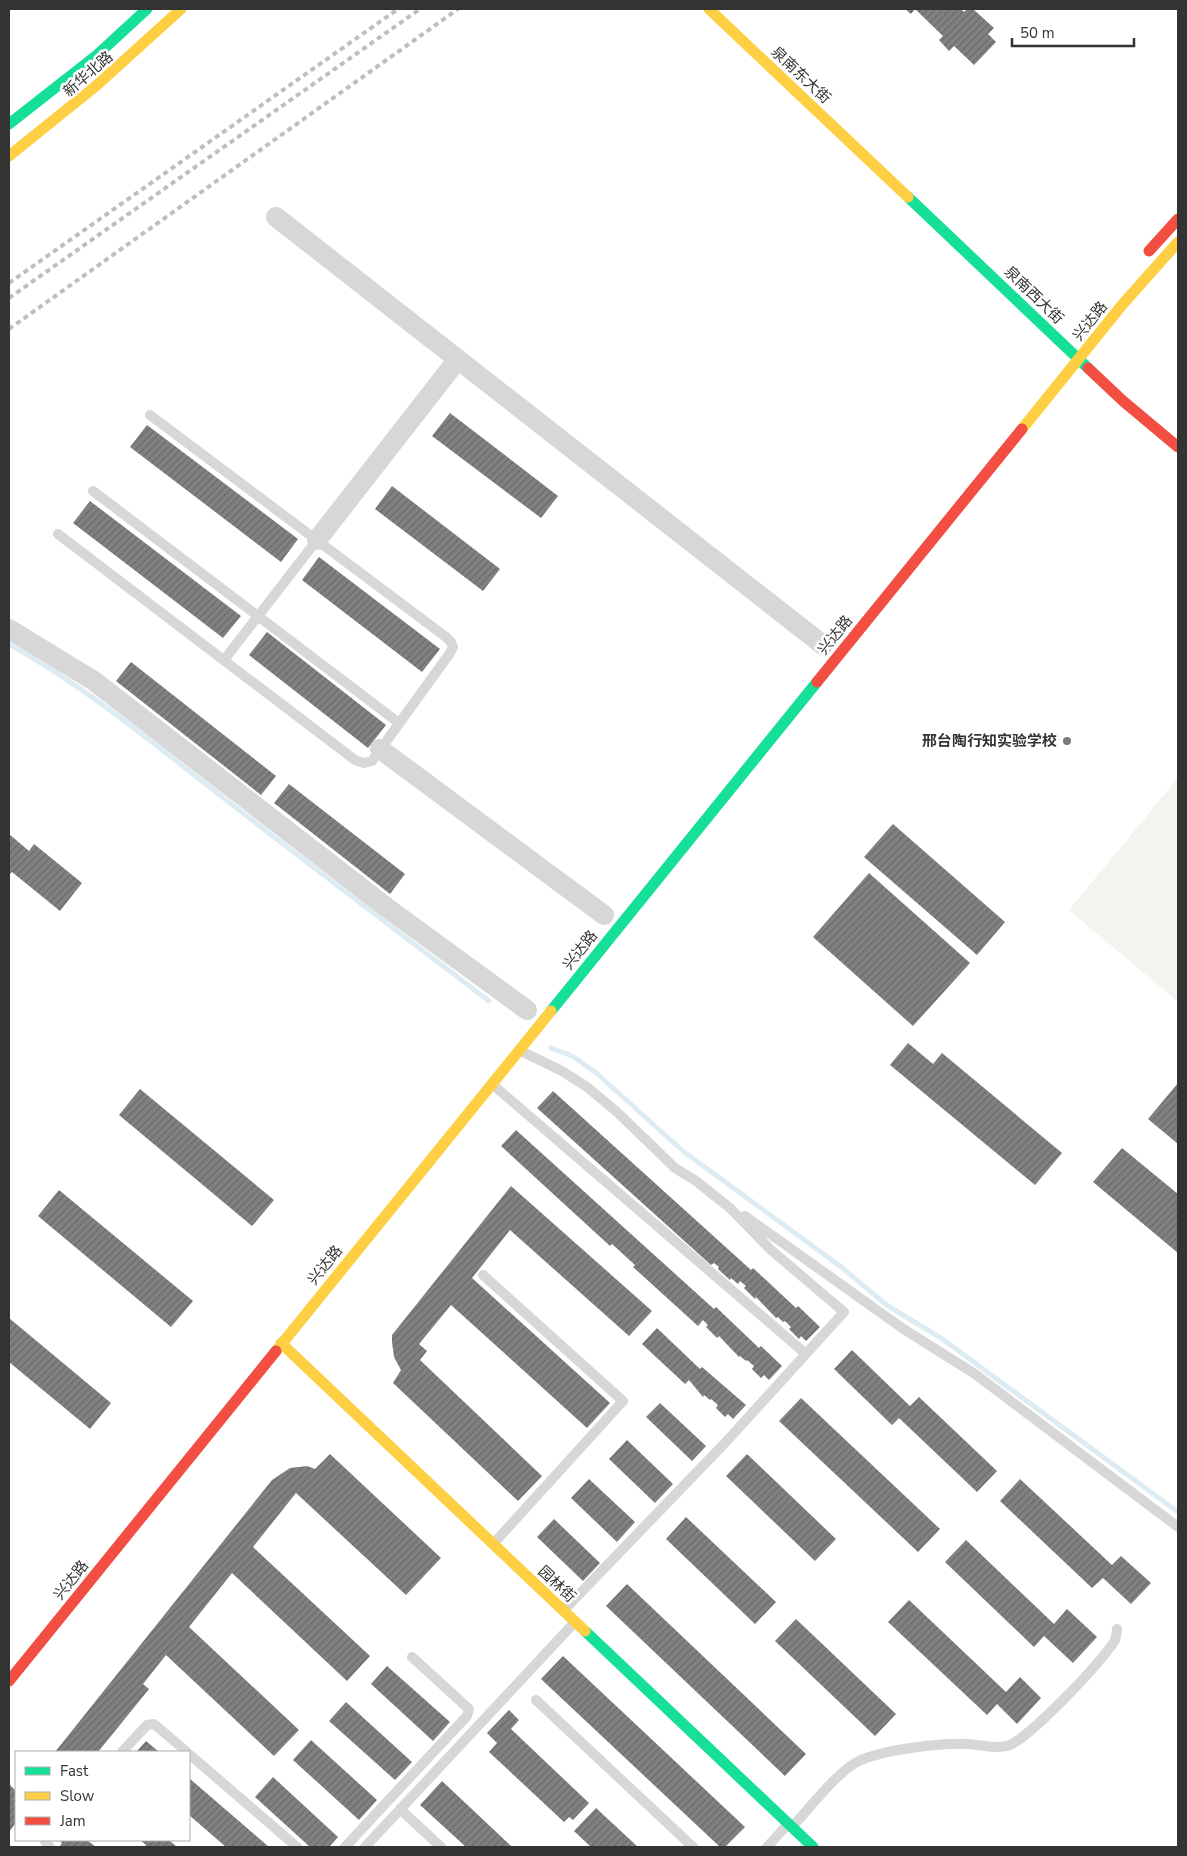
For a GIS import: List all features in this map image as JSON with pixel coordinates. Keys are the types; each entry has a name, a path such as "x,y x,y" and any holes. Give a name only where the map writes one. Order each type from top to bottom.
{"main road":[{"name":"新华北路","path":"9,124 68,80 147,9"},
{"name":"新华北路","path":"9,156 84,98 144,45 181,9"},
{"name":"泉南东大街","path":"709,9 873,162"},
{"name":"泉南西大街","path":"873,162 1078,345 1078,358 1123,401 1178,447"},
{"path":"1140,260 1178,219"},
{"name":"兴达路","path":"9,1681 1078,358 1078,345 1122,305 1178,242"},
{"name":"园林街","path":"281,1343 813,1847"}],"street":[{"path":"276,217 823,645"},
{"path":"317,540 458,359"},
{"path":"9,629 94,680 386,908 527,1010"},
{"path":"380,749 604,915"}],"lane":[{"path":"58,534 355,760 364,763 372,760 450,653 453,647 451,642 150,415"},
{"path":"93,492 399,724"},
{"path":"224,660 317,540"},
{"path":"518,1050 562,1071 587,1088 617,1112 675,1168 696,1181 724,1203 761,1226 902,1328 975,1374 1178,1527"},
{"path":"491,1083 806,1354"},
{"path":"564,1611 724,1444 844,1312 771,1250 724,1203"},
{"path":"483,1275 623,1401 493,1544"},
{"path":"365,1847 575,1622"},
{"path":"767,1847 845,1770 859,1761 872,1756 932,1745 969,1744 1004,1747 1014,1744 1027,1734 1097,1665 1116,1638 1117,1629"},
{"path":"345,1847 467,1716 469,1709 412,1657"},
{"path":"536,1700 693,1847"},
{"path":"123,1751 147,1725 154,1724 186,1751"},
{"path":"190,1755 297,1847"},
{"path":"400,1809 441,1847"}],"shaded area":[{"path":"1178,778 1178,1002 1069,910"}],"building":[{"path":"905,9 915,9 911,14"},
{"path":"915,9 961,9 964,12 967,9 973,9 994,28 988,34 996,42 974,65 954,46 949,51 939,40 943,36"},
{"path":"450,413 558,496 541,518 432,436"},
{"path":"147,425 298,539 281,562 130,447"},
{"path":"392,486 500,569 483,591 375,509"},
{"path":"90,501 241,616 223,638 73,523"},
{"path":"319,557 440,649 422,672 302,580"},
{"path":"267,632 386,725 368,748 249,655"},
{"path":"131,662 276,776 261,795 116,681"},
{"path":"289,784 405,874 390,894 274,803"},
{"path":"893,824 1005,922 977,955 864,857"},
{"path":"9,834 29,851 34,844 82,883 60,911 12,872 9,875"},
{"path":"869,873 970,963 913,1026 813,937"},
{"path":"908,1043 933,1064 942,1053 1062,1153 1035,1185 890,1065"},
{"path":"1178,1083 1178,1144 1148,1119"},
{"path":"140,1089 274,1200 252,1226 119,1115"},
{"path":"553,1091 751,1270 753,1268 796,1308 798,1306 820,1327 806,1341 801,1336 799,1339 789,1329 791,1327 785,1321 783,1322 778,1317 776,1318 756,1297 755,1299 744,1288 746,1286 740,1281 738,1284 731,1278 730,1280 714,1263 711,1265 537,1108"},
{"path":"516,1130 714,1309 716,1307 759,1348 761,1346 782,1366 769,1380 764,1375 761,1378 752,1369 754,1366 747,1360 739,1357 719,1336 717,1338 706,1327 708,1325 703,1320 698,1326 633,1267 635,1265 612,1244 610,1246 501,1146"},
{"path":"1122,1148 1178,1194 1178,1253 1093,1182"},
{"path":"511,1186 652,1311 629,1336 510,1230 472,1278 610,1403 587,1428 451,1305 419,1344 427,1351 420,1360 542,1476 518,1501 393,1383 401,1370 394,1357 392,1342 392,1335"},
{"path":"59,1190 193,1301 171,1327 38,1216"},
{"path":"9,1318 111,1403 90,1429 9,1362"},
{"path":"657,1328 700,1369 702,1367 746,1405 733,1419 728,1414 725,1417 716,1408 718,1405 704,1395 703,1397 689,1380 685,1384 642,1344"},
{"path":"852,1350 910,1406 919,1397 997,1471 977,1492 899,1418 892,1425 834,1369"},
{"path":"801,1398 940,1529 918,1552 779,1421"},
{"path":"660,1403 706,1446 692,1461 646,1417"},
{"path":"627,1440 673,1484 655,1503 609,1459"},
{"path":"330,1454 441,1558 406,1595 296,1493 253,1547 370,1656 347,1681 232,1573 189,1627 299,1730 274,1756 166,1655 143,1684 149,1689 99,1751 56,1751 272,1480 290,1468 307,1466 315,1469"},
{"path":"747,1454 836,1539 815,1561 726,1476"},
{"path":"589,1479 635,1522 617,1542 571,1498"},
{"path":"1020,1479 1112,1565 1121,1556 1151,1583 1131,1604 1103,1578 1092,1588 1000,1501"},
{"path":"686,1517 776,1602 755,1624 666,1539"},
{"path":"554,1519 600,1563 583,1581 537,1537"},
{"path":"966,1540 1054,1624 1067,1609 1097,1637 1073,1663 1044,1636 1034,1647 945,1562"},
{"path":"627,1584 806,1754 785,1776 606,1606"},
{"path":"909,1600 1006,1692 1020,1677 1041,1698 1017,1724 997,1704 987,1715 888,1622"},
{"path":"796,1619 896,1714 875,1736 775,1641"},
{"path":"563,1656 745,1827 725,1847 720,1847 541,1679"},
{"path":"387,1666 450,1722 433,1741 371,1684"},
{"path":"346,1702 412,1762 395,1780 329,1721"},
{"path":"509,1710 519,1720 511,1729 589,1803 573,1820 569,1817 564,1822 489,1752 497,1743 487,1733"},
{"path":"311,1740 377,1800 359,1820 293,1760"},
{"path":"146,1741 158,1751 137,1751"},
{"path":"273,1777 338,1837 329,1847 310,1847 255,1797"},
{"path":"190,1779 269,1847 226,1847 190,1816"},
{"path":"442,1781 512,1847 466,1847 420,1805"},
{"path":"9,1784 15,1790 15,1824 9,1832"},
{"path":"596,1808 638,1847 591,1847 574,1831"},
{"path":"60,1841 88,1841 96,1847 62,1847 60,1846 62,1843"},
{"path":"141,1841 170,1841 177,1847 144,1847 146,1845"}],"waterway":[{"path":"9,644 39,661 122,719 489,1001"},
{"path":"551,1048 572,1056 594,1071 684,1152 840,1266 888,1306 941,1338 1178,1512"}],"railway":[{"path":"9,283 398,9"},
{"path":"9,298 420,9"},
{"path":"9,329 458,9"}],"traffic: fast":[{"path":"9,124 97,55 147,9"},
{"path":"908,197 1088,368"},
{"path":"551,1011 817,682"},
{"path":"585,1631 813,1847"}],"traffic: slow":[{"path":"9,156 97,85 181,9"},
{"path":"709,9 908,197"},
{"path":"1022,429 1122,305 1178,242"},
{"path":"276,1351 551,1011"},
{"path":"281,1343 585,1631"}],"traffic: jam":[{"path":"1149,251 1178,219"},
{"path":"1088,368 1123,401 1178,447"},
{"path":"817,682 1022,429"},
{"path":"9,1681 276,1351"}],"place":[{"name":"邢台陶行知实验学校","path":"1067,741"}]}
